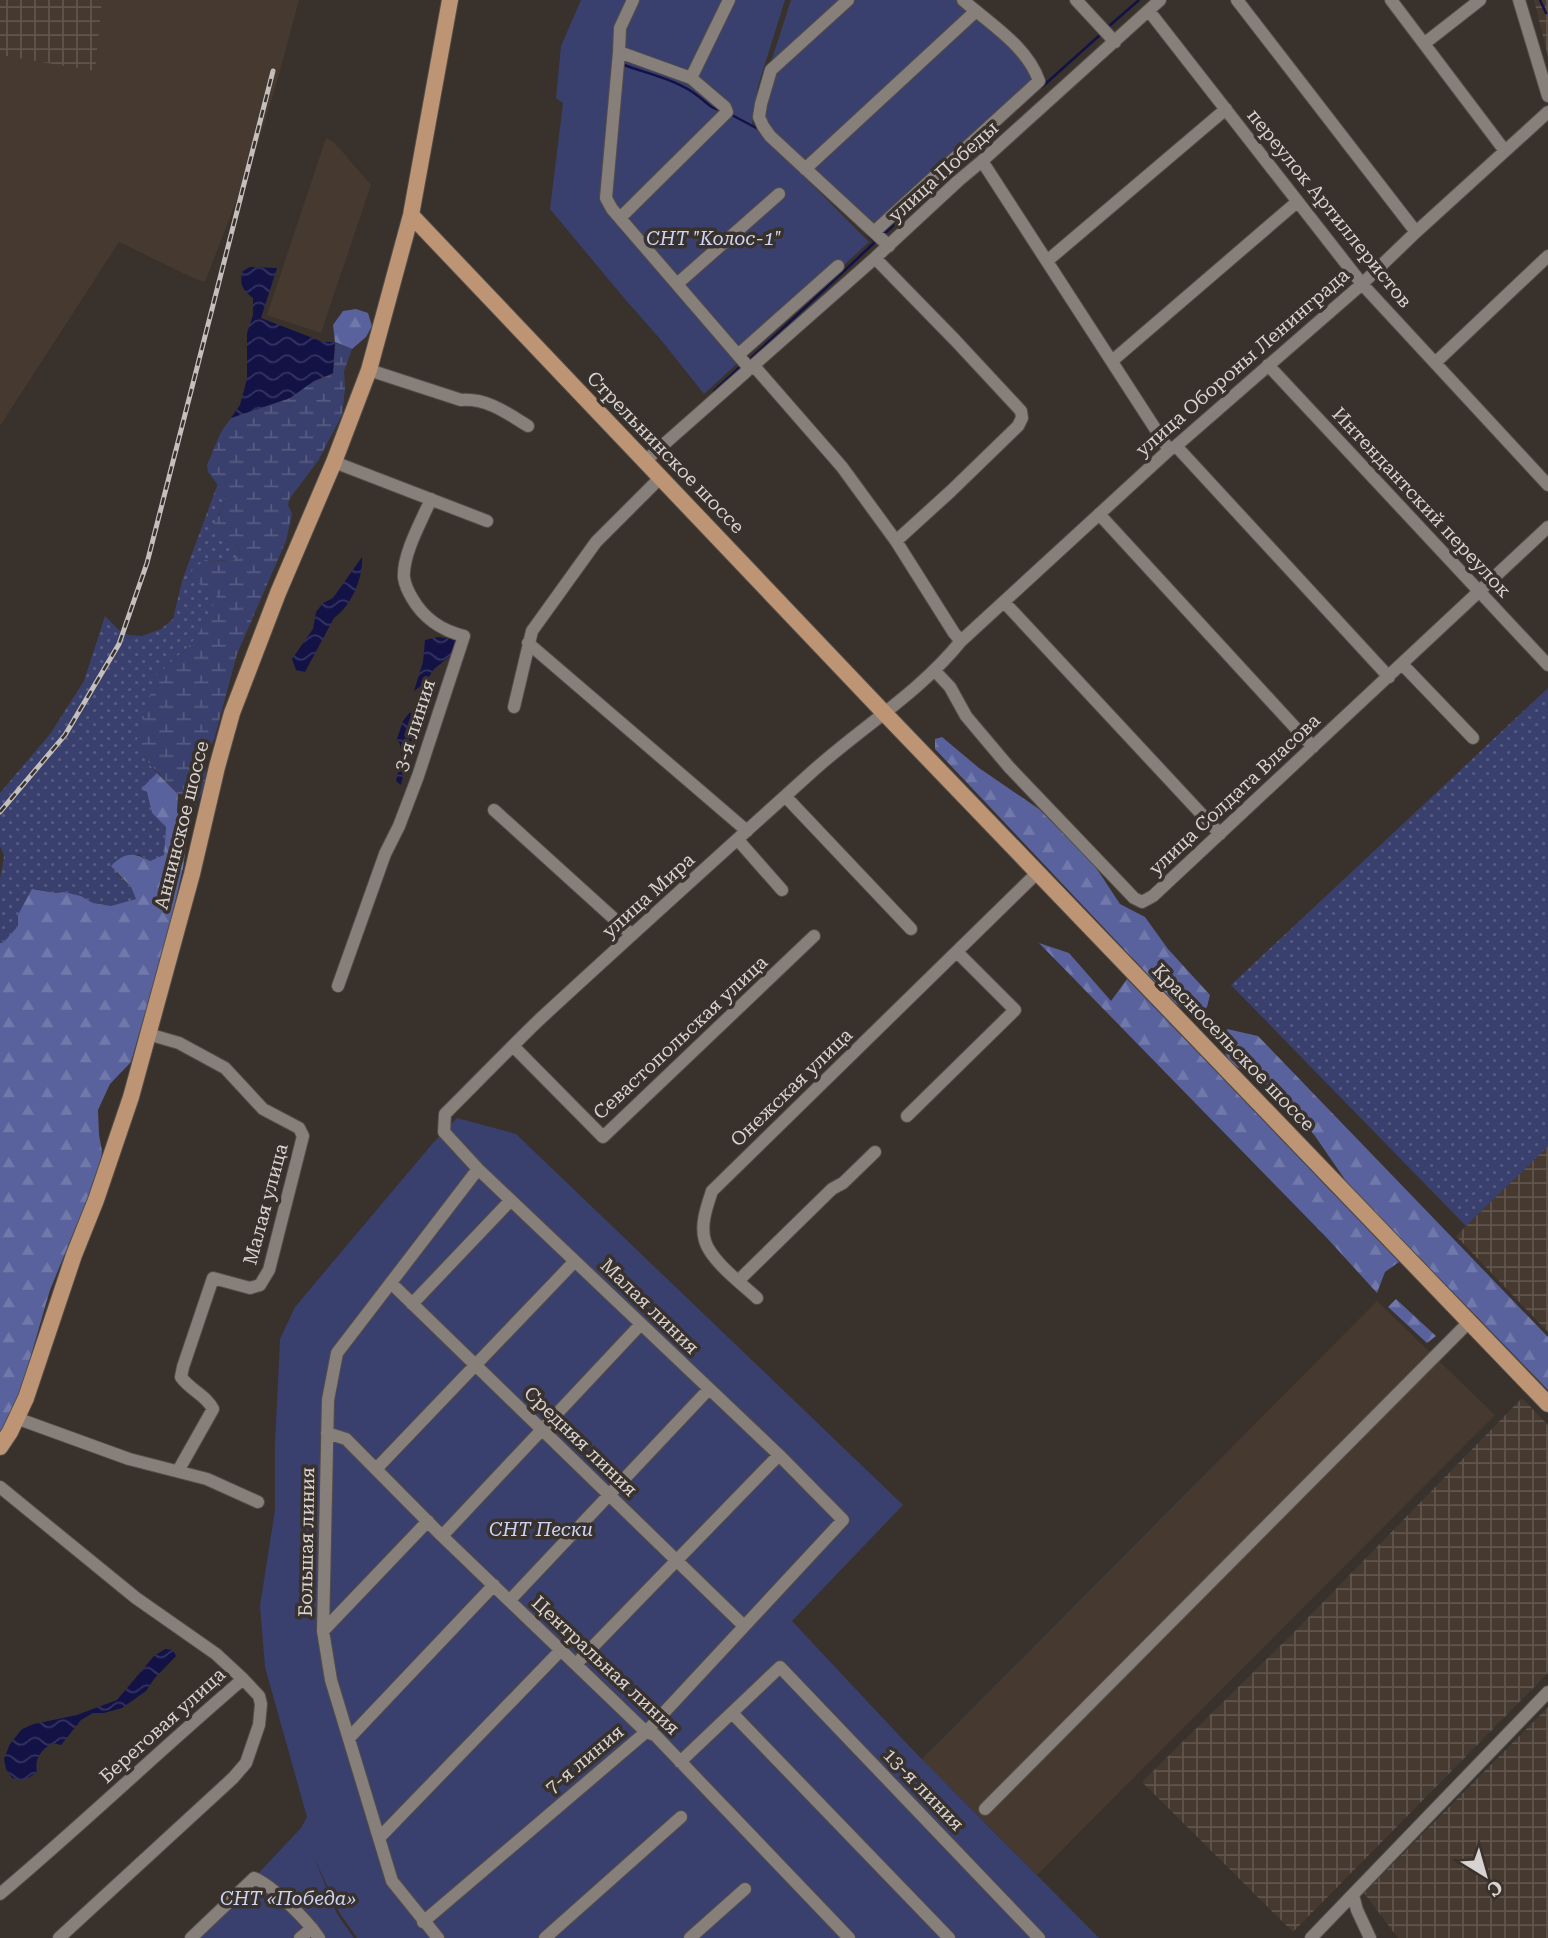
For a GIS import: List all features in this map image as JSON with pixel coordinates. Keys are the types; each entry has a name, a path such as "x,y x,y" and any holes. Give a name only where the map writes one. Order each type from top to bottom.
{"main road":[{"name":"Аннинское шоссе","path":"0,1447 26,1398 127,1110 192,874 206,807 232,713 369,370 411,215 450,0"},
{"name":"Стрельнинское шоссе","path":"411,215 888,716"},
{"name":"Красносельское шоссе","path":"888,716 1548,1404"}],"street":[{"path":"633,0 620,28 606,198 620,218 738,355 842,467 896,541 961,640"},
{"path":"691,78 729,0"},
{"path":"848,0 771,70 759,117 770,136 889,246"},
{"path":"874,232 1039,81 1034,68 1013,42 963,0"},
{"path":"1076,0 1115,42"},
{"name":"улица Победы","path":"645,461 889,246 1160,0"},
{"path":"1237,0 1416,232"},
{"path":"1391,0 1505,151"},
{"path":"1425,43 1480,0"},
{"path":"1520,0 1548,96"},
{"name":"переулок Артиллеристов","path":"1149,10 1362,284 1548,485"},
{"path":"805,169 976,12"},
{"path":"620,52 691,78 725,107 727,112 620,218"},
{"path":"1047,261 1226,109"},
{"name":"улица Обороны Ленинграда","path":"934,670 948,658 961,640 1099,514 1362,284 1548,112"},
{"path":"982,161 1172,448 1389,677"},
{"path":"677,284 779,194"},
{"path":"1112,361 1297,202"},
{"path":"1435,363 1548,256"},
{"path":"875,258 1021,411 1022,418 1018,426 896,541"},
{"path":"738,355 838,266"},
{"name":"Интендантский переулок","path":"1268,366 1548,665"},
{"path":"369,370 461,400 475,399 528,426"},
{"path":"334,462 487,521"},
{"path":"514,707 532,631 596,542 662,478"},
{"name":"3-я линия","path":"338,986 385,853 399,826 418,776 464,636 434,624 420,612 404,578 407,557 431,499"},
{"path":"1099,514 1313,747"},
{"name":"улица Солдата Власова","path":"934,670 950,688 966,716 1009,767 1134,898 1142,902 1153,896 1548,527"},
{"path":"1004,602 1220,834"},
{"path":"528,643 743,835 782,890"},
{"path":"1402,664 1473,737"},
{"name":"улица Мира","path":"445,1114 513,1046 819,765 888,716 934,670"},
{"path":"785,796 911,929"},
{"path":"494,810 632,935"},
{"name":"Онежская улица","path":"757,1298 711,1254 704,1239 705,1212 712,1191 1038,872"},
{"name":"Севастопольская улица","path":"513,1046 603,1137 814,936"},
{"path":"907,1116 1015,1010 957,952"},
{"name":"Малая улица","path":"148,1034 179,1043 225,1068 263,1109 299,1128 303,1136 269,1270 260,1284 250,1288 213,1278 181,1377 209,1401 213,1409 178,1471"},
{"name":"Малая линия","path":"445,1114 444,1132 478,1169 779,1455 843,1520"},
{"path":"738,1281 832,1189 843,1183 875,1152"},
{"name":"Большая линия","path":"438,1938 392,1881 331,1681 323,1631 328,1400 337,1353 478,1169"},
{"path":"412,1304 511,1200"},
{"path":"376,1469 575,1261"},
{"name":"Средняя линия","path":"391,1283 744,1626"},
{"path":"985,1809 1469,1322"},
{"path":"442,1536 641,1324"},
{"path":"510,1600 709,1389"},
{"path":"16,1418 129,1459 207,1479 258,1502"},
{"name":"Центральная линия","path":"327,1433 346,1439 442,1536 646,1732 655,1735 849,1938"},
{"path":"576,1664 779,1455"},
{"name":"Береговая улица","path":"0,1487 135,1598 207,1648 243,1679 184,1729 53,1850 0,1894"},
{"name":"7-я линия","path":"423,1922 646,1732 843,1520"},
{"path":"323,1631 428,1521"},
{"path":"349,1738 494,1585"},
{"path":"380,1838 561,1650"},
{"name":"13-я линия","path":"732,1713 780,1667 1040,1938"},
{"path":"59,1938 246,1763 259,1725 261,1704 259,1696 243,1679"},
{"path":"1311,1938 1548,1692"},
{"path":"680,1762 732,1713 949,1938"},
{"path":"545,1938 681,1817"},
{"path":"191,1938 254,1878 284,1900 316,1933 300,1938"},
{"path":"690,1938 745,1889"},
{"path":"1353,1895 1370,1938"}],"shaded area":[{"path":"0,0 299,0 256,150 205,282 119,242 0,426"},
{"path":"0,0 102,0 95,71 0,55"},
{"path":"1534,0 1548,0 1548,57"},
{"path":"326,138 335,143 371,185 321,333 267,315"},
{"path":"1548,1146 1548,1332 1456,1236"},
{"path":"1377,1301 1495,1415 1037,1875 922,1759"},
{"path":"1522,1398 1548,1425 1548,1673 1293,1932 1142,1782 1294,1632"},
{"path":"1548,1707 1548,1938 1398,1938 1364,1893"}],"green space":[{"name":"СНТ \"Колос-1\"","path":"581,0 785,0 758,86 752,124 869,242 704,394 550,209 563,103 556,98 561,46"},
{"path":"791,0 957,0 1010,46 1035,79 872,225 775,134 762,113 771,62"},
{"path":"356,309 368,313 372,326 366,337 352,349 335,342 333,325 343,311"},
{"path":"335,342 352,349 344,371 342,415 318,461 290,498 288,505 292,514 286,541 237,654 214,740 205,754 205,780 196,805 187,796 178,794 143,757 136,743 156,676 191,644 217,597 191,578 192,570 205,560 233,561 240,552 236,544 220,539 211,530 226,496 208,472 207,465 221,432 231,418 290,398 314,381 333,374"},
{"path":"218,483 226,496 218,515 220,539 236,544 240,552 233,561 205,560 198,583 218,597 191,644 156,676 143,757 157,773 142,789 147,792 152,813 166,827 164,856 150,861 138,854 116,873 131,887 136,899 112,906 93,903 81,896 64,892 35,889 18,915 18,926 0,943 0,879 4,856 0,846 0,793 50,734 84,681 105,616 120,631 142,636 161,629 173,619 182,581"},
{"path":"1548,688 1548,1146 1466,1226 1231,985"},
{"path":"942,737 979,768 1039,809 1093,863 1120,904 1145,917 1168,949 1210,995 1207,1007 1195,1016 1175,1003 935,749 935,739"},
{"path":"157,773 178,794 177,812 188,832 183,868 167,937 131,1062 110,1084 98,1110 102,1151 100,1168 50,1290 18,1400 0,1432 0,943 18,926 18,915 32,889 64,892 81,896 93,903 111,906 136,899 131,887 111,866 129,855 150,861 164,855 166,827 152,813 147,792 141,789"},
{"path":"1039,943 1069,953 1111,1001 1127,979 1399,1262 1385,1272 1377,1293 1326,1237"},
{"path":"1227,1029 1258,1036 1548,1337 1548,1390 1348,1184 1315,1136 1289,1105 1259,1078 1231,1064 1223,1049"},
{"name":"СНТ Пески","path":"457,1118 516,1134 903,1505 792,1621 910,1747 1099,1938 357,1938 339,1912 313,1855 337,1914 354,1938 191,1938 254,1878 301,1828 307,1817 265,1667 260,1606 275,1510 280,1339 295,1307"},
{"path":"1396,1299 1436,1336 1427,1343 1388,1307"}],"water":[{"path":"250,267 277,268 261,318 323,342 335,342 333,373 314,381 290,398 231,418 240,405 247,379 247,333 253,315 253,298 244,289 241,279 243,271"},
{"path":"362,557 358,582 351,599 334,618 305,672 296,670 292,659 313,629 316,612 323,603 333,598"},
{"path":"438,637 458,640 454,653 434,669 425,683 414,691 423,662 425,640"},
{"path":"410,712 424,712 410,744 401,785 396,781 401,754 397,739 403,721"},
{"path":"165,1649 173,1650 176,1656 146,1691 122,1708 93,1713 81,1720 61,1745 53,1743 42,1751 37,1762 37,1772 25,1779 12,1778 4,1759 10,1744 22,1729 77,1715 117,1700 154,1656"}],"waterway":[{"path":"1108,27 1139,0"},
{"path":"1540,0 1546,13"},
{"path":"1042,87 1101,34"},
{"path":"624,65 690,90 711,107 721,110"},
{"path":"730,114 758,129"},
{"path":"883,235 990,134"},
{"path":"749,360 875,242 869,236"},
{"path":"714,391 741,366"}],"railway":[{"path":"0,812 65,735 119,644 147,563 273,71"}],"park label":[{"name":"СНТ «Победа»","path":"288,1898"}]}
